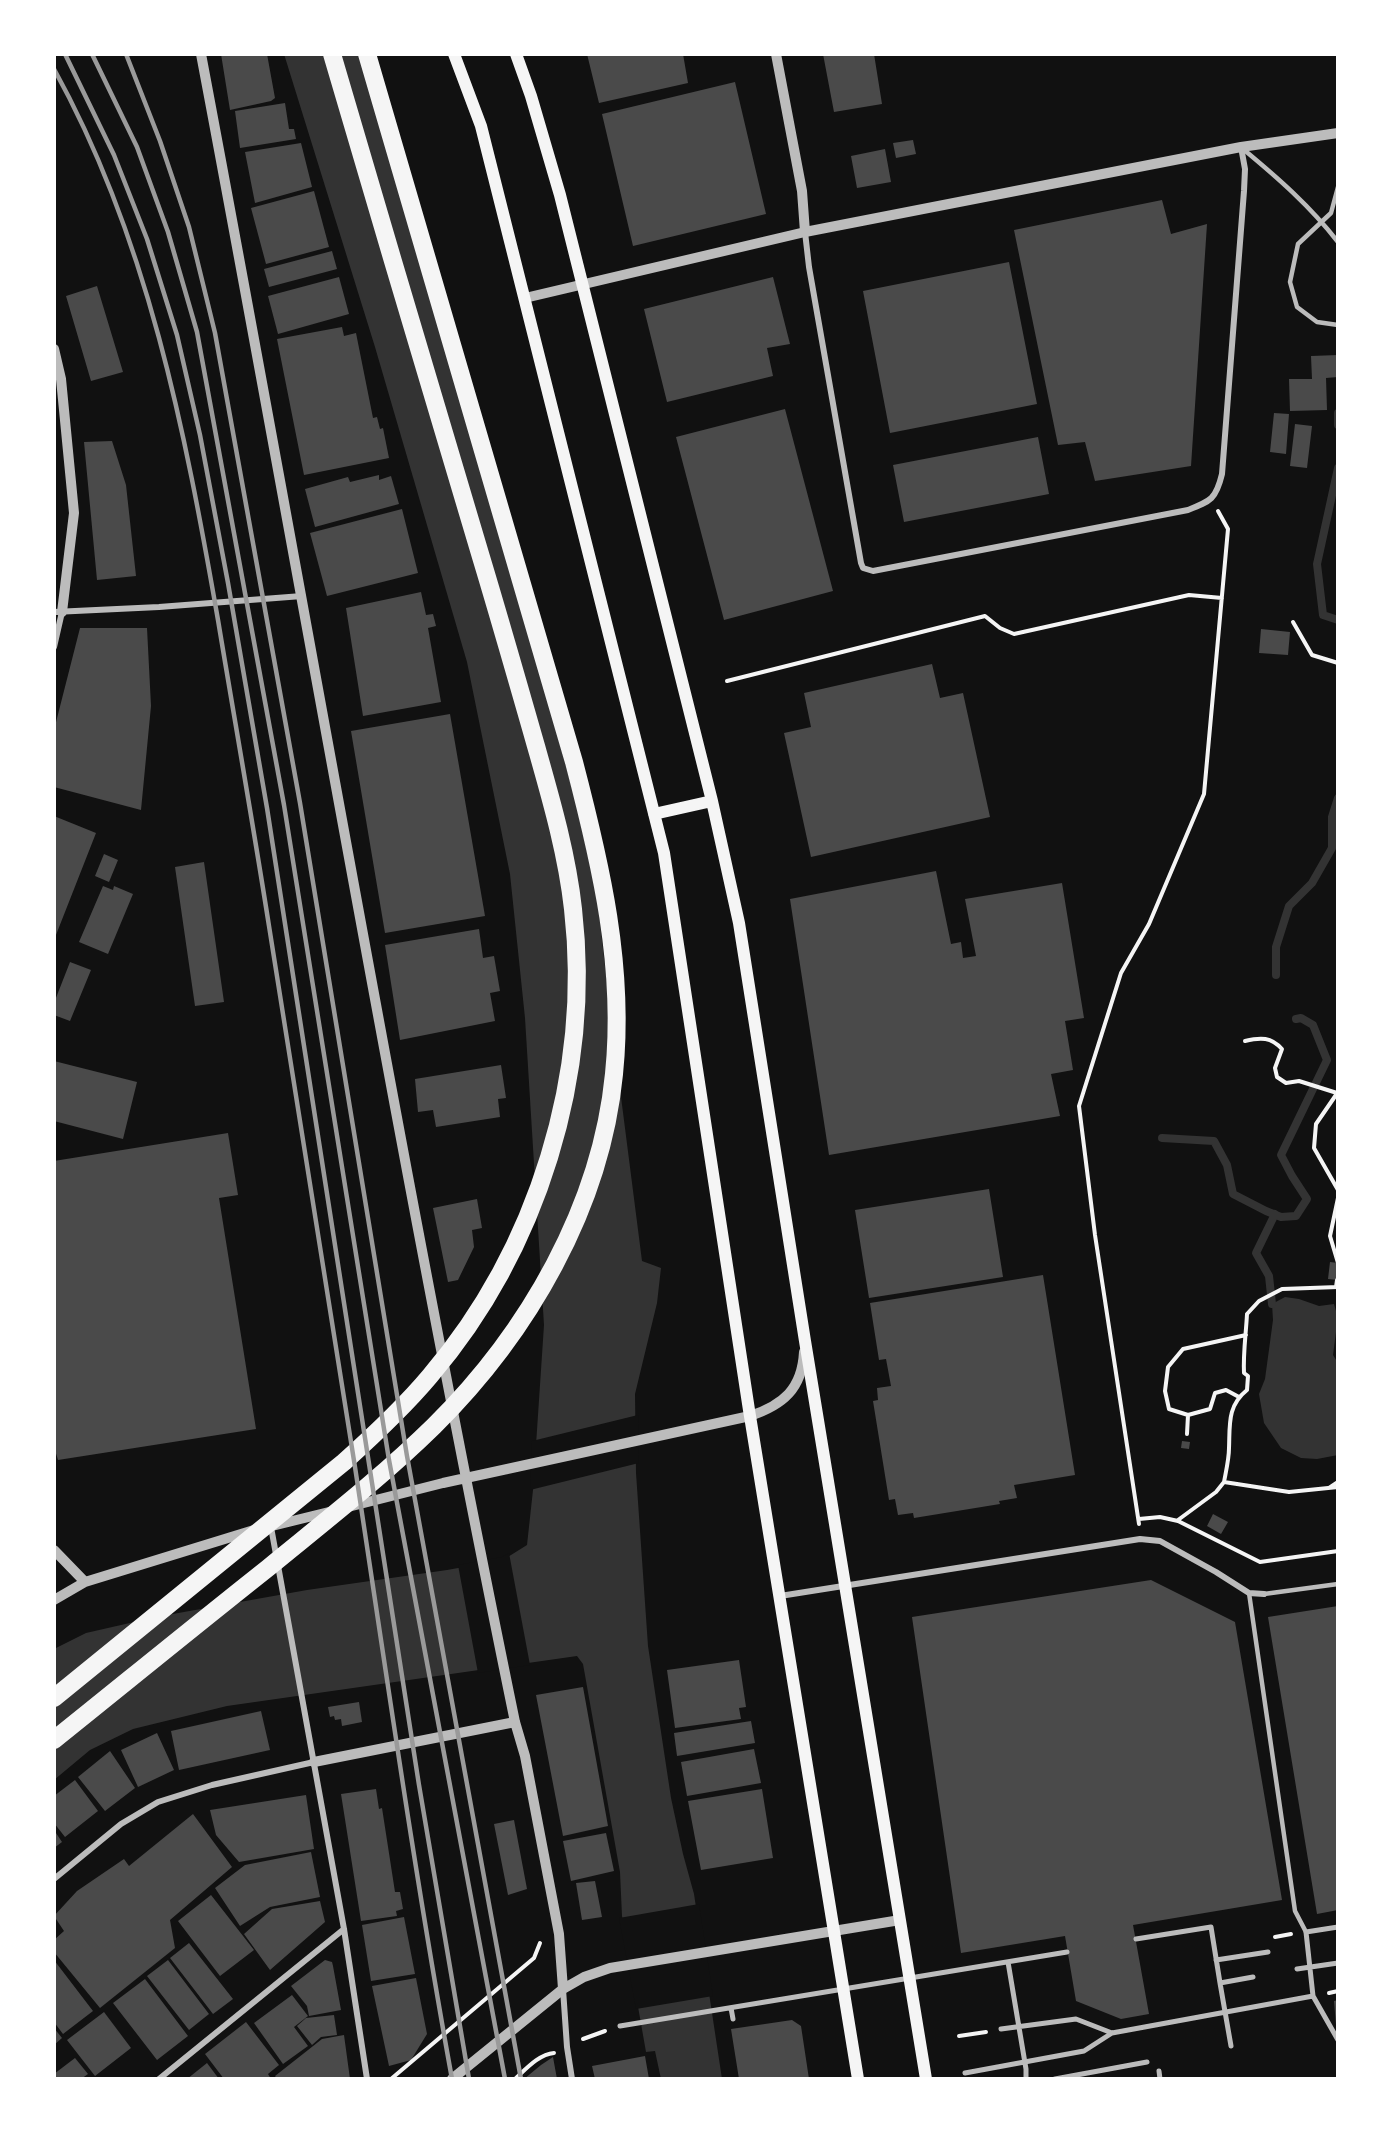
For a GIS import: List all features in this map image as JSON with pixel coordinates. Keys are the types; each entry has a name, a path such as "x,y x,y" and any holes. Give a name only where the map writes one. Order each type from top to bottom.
{"highway":[{"path":"54,1698 344,1462 376,1433 431,1375 484,1300 526,1222 539,1190 559,1122 566,1087 575,1015 576,943 570,889 558,827 507,644 332,54"},
{"path":"54,1740 370,1484 461,1398 508,1340 531,1307 559,1256 595,1169 610,1105 616,1042 616,974 601,866 574,762 367,54"}],"main road":[{"path":"454,54 481,126 664,853 750,1416 858,2079"},
{"path":"516,54 531,96 560,195 712,801 739,923 844,1585 926,2079"},
{"path":"654,814 712,801"}],"street":[{"path":"201,54 466,1479 515,1722 525,1756 558,1934 567,2047 572,2079"},
{"path":"776,54 802,191 811,279 859,552 863,568 873,571 1188,510 1212,500 1218,490 1222,474 1244,191 1245,169 1241,147"},
{"path":"525,298 805,232 1241,147 1338,133"},
{"path":"54,349 61,379 74,513 54,647"},
{"path":"58,612 302,596"},
{"path":"54,1600 85,1582 271,1526 766,1411 791,1392 803,1367 805,1341"},
{"path":"271,1526 344,1929 367,2079"},
{"path":"780,1596 1140,1539 1160,1541 1249,1593 1264,1594"},
{"path":"54,1550 85,1582"},
{"path":"54,1879 121,1824 158,1802 212,1785 314,1762 515,1722"},
{"path":"452,2079 563,1989 584,1977 625,1964 900,1920"},
{"path":"1136,1940 1211,1927 1231,2046"},
{"path":"1338,1927 1306,1932 1313,1996 1338,2040"},
{"path":"159,2079 344,1929"},
{"path":"620,2026 1067,1952"},
{"path":"1216,1960 1268,1952"},
{"path":"1008,1962 1026,2079"},
{"path":"1296,1969 1338,1963"},
{"path":"1220,1983 1253,1977"},
{"path":"965,2073 1084,2051 1112,2033 1313,1996"},
{"path":"731,2008 733,2019"},
{"path":"1001,2030 1076,2019 1112,2033"},
{"path":"1055,2079 1092,2076 1147,2062"},
{"path":"1159,2071 1160,2079"}],"lane":[{"path":"1241,147 1289,187 1338,242"},
{"path":"1338,187 1331,213 1298,244 1290,282 1297,307 1317,322 1338,325"},
{"path":"1264,1594 1338,1584"},
{"path":"1249,1593 1295,1911 1306,1932"}],"path":[{"path":"1140,1539 1139,1519 1095,1235 1079,1106 1121,973 1149,924 1204,794 1228,529 1212,500"},
{"path":"727,681 984,616 1000,628 1014,634 1189,595 1222,598"},
{"path":"1293,622 1312,655 1338,663"},
{"path":"1245,1041 1261,1037 1275,1042 1282,1049 1275,1068 1277,1077 1286,1083 1299,1081 1338,1092 1316,1124 1314,1148 1338,1190"},
{"path":"1338,1198 1330,1236 1338,1263"},
{"path":"1178,1521 1216,1492 1224,1482 1230,1450 1229,1424 1233,1406 1247,1390 1248,1385 1243,1353 1246,1314 1260,1301 1282,1289 1337,1287 1337,1280"},
{"path":"1239,1397 1226,1390 1215,1394 1210,1409 1188,1415 1169,1409 1166,1391 1168,1367 1183,1349 1246,1335"},
{"path":"1248,1385 1254,1383"},
{"path":"1187,1434 1188,1415"},
{"path":"1224,1482 1289,1492 1338,1487"},
{"path":"1328,1489 1338,1482"},
{"path":"1139,1519 1160,1518 1178,1521 1260,1562 1338,1551"},
{"path":"1266,1939 1296,1934"},
{"path":"390,2079 534,1958 541,1941"},
{"path":"583,2039 620,2026"},
{"path":"959,2036 1001,2030"},
{"path":"514,2079 541,2058 554,2053"}],"shaded area":[{"path":"284,54 369,54 576,803 597,896 642,1261 661,1268 657,1303 635,1394 636,1473 648,1646 671,1798 694,1894 722,2079 661,2079 655,2051 646,2052 622,1916 620,1872 583,1664 577,1656 227,1706 133,1729 90,1750 54,1780 54,1649 86,1633 156,1617 307,1590 503,1560 527,1545 544,1325 525,1018 510,874 467,662 375,347"},
{"path":"1285,1297 1319,1306 1334,1304 1338,1311 1338,1331 1333,1355 1338,1363 1338,1455 1317,1459 1301,1458 1281,1448 1264,1423 1259,1394 1265,1379 1273,1320 1272,1304"}],"pier":[{"path":"638,1415 639,1463 530,1490 532,1441"},
{"path":"509,1553 530,1665 478,1673 458,1565 502,1557"},
{"path":"699,1904 713,1996 636,2009 619,1918"}],"building":[{"path":"221,54 267,54 275,98 271,101 230,110"},
{"path":"587,54 683,54 688,83 599,103"},
{"path":"823,54 874,54 882,104 834,112"},
{"path":"735,82 766,214 633,246 602,114"},
{"path":"285,103 289,129 294,129 296,139 240,148 235,111"},
{"path":"913,140 916,154 896,158 893,143"},
{"path":"301,143 312,187 255,203 245,152"},
{"path":"885,149 891,182 857,188 851,156"},
{"path":"314,191 329,247 266,264 251,208"},
{"path":"1162,200 1171,234 1207,224 1191,466 1095,481 1085,442 1058,445 1014,230"},
{"path":"332,251 337,269 269,287 264,269"},
{"path":"1009,262 1037,404 890,433 863,291"},
{"path":"339,277 349,314 278,334 268,296"},
{"path":"773,277 790,344 767,348 773,376 667,402 644,309"},
{"path":"97,286 123,372 91,381 66,296"},
{"path":"342,327 344,336 356,333 373,418 377,417 380,429 383,428 389,458 304,475 277,339"},
{"path":"1338,355 1338,377 1326,378 1327,410 1290,411 1289,379 1312,379 1311,356"},
{"path":"785,409 833,591 724,620 676,437"},
{"path":"1274,413 1289,414 1286,454 1270,452"},
{"path":"1295,424 1312,426 1307,468 1290,466"},
{"path":"1038,437 1049,494 904,522 893,465"},
{"path":"112,441 126,485 136,576 97,580 84,442"},
{"path":"379,475 379,480 391,476 399,504 315,527 305,489 348,477 350,482"},
{"path":"402,509 418,573 327,596 310,533"},
{"path":"421,592 426,615 433,614 436,626 428,628 441,702 363,716 346,608"},
{"path":"80,628 147,628 151,706 141,810 54,787 54,730"},
{"path":"1261,629 1290,632 1288,655 1259,653"},
{"path":"932,664 940,698 963,693 990,817 811,857 784,733 811,727 804,693"},
{"path":"450,714 485,916 385,933 351,731"},
{"path":"54,816 96,833 54,940"},
{"path":"104,854 118,860 109,882 95,876"},
{"path":"204,862 224,1002 195,1006 175,867"},
{"path":"936,871 951,944 961,942 963,958 976,956 965,899 1062,883 1084,1018 1065,1021 1073,1070 1051,1074 1060,1116 829,1155 790,899"},
{"path":"103,886 113,890 114,886 133,894 108,954 79,942"},
{"path":"479,929 483,958 494,956 500,991 490,993 495,1021 400,1040 385,945"},
{"path":"70,962 91,970 70,1021 54,1015 54,1003"},
{"path":"54,1061 137,1082 123,1139 54,1121"},
{"path":"501,1065 506,1098 498,1099 500,1117 436,1127 433,1110 418,1112 415,1079"},
{"path":"228,1133 238,1195 219,1198 256,1429 58,1460 54,1447 54,1161"},
{"path":"989,1189 1003,1277 869,1298 855,1210"},
{"path":"477,1199 482,1228 472,1230 474,1247 458,1280 448,1282 433,1208"},
{"path":"1330,1262 1338,1263 1338,1280 1328,1279"},
{"path":"1043,1275 1075,1475 1014,1485 1017,1498 999,1501 1000,1504 914,1518 913,1513 898,1515 895,1499 889,1500 873,1401 878,1400 877,1388 891,1386 886,1359 879,1360 870,1303"},
{"path":"1182,1441 1190,1442 1189,1449 1181,1448"},
{"path":"1213,1514 1228,1522 1221,1534 1207,1526"},
{"path":"1151,1580 1235,1622 1282,1900 1133,1925 1149,2014 1121,2019 1076,2001 1065,1936 961,1953 912,1617"},
{"path":"1338,1606 1338,1910 1317,1914 1268,1617"},
{"path":"739,1660 746,1707 739,1708 741,1719 675,1728 667,1670"},
{"path":"583,1687 608,1826 563,1836 536,1695"},
{"path":"359,1702 362,1722 342,1726 341,1719 335,1720 334,1716 330,1717 328,1707"},
{"path":"261,1711 270,1750 179,1770 171,1731"},
{"path":"751,1721 755,1743 677,1756 674,1733"},
{"path":"157,1733 174,1770 138,1787 121,1750"},
{"path":"754,1749 761,1783 687,1796 681,1762"},
{"path":"110,1751 135,1788 105,1811 78,1777"},
{"path":"75,1780 98,1811 65,1837 54,1823 54,1796"},
{"path":"376,1789 379,1809 382,1808 395,1892 400,1892 403,1909 396,1911 397,1916 361,1921 341,1794"},
{"path":"762,1789 773,1858 701,1870 688,1801"},
{"path":"306,1795 314,1849 239,1862 216,1835 210,1810"},
{"path":"193,1814 232,1867 170,1920 175,1948 100,2008 54,1952 54,1940 64,1931 54,1916 77,1891 124,1859 129,1866"},
{"path":"514,1820 527,1889 508,1895 494,1824"},
{"path":"54,1830 62,1842 54,1848"},
{"path":"606,1833 614,1871 571,1881 563,1841"},
{"path":"311,1852 320,1897 270,1907 240,1926 215,1888 245,1865"},
{"path":"595,1881 602,1917 582,1920 576,1883"},
{"path":"211,1895 254,1950 220,1976 178,1921"},
{"path":"320,1901 325,1922 270,1970 244,1934 272,1909"},
{"path":"404,1917 415,1974 371,1981 362,1925"},
{"path":"189,1943 233,1999 213,2014 170,1958"},
{"path":"54,1960 93,2011 63,2034 54,2022"},
{"path":"168,1960 209,2014 189,2030 147,1976"},
{"path":"325,1960 332,1962 341,2010 309,2016 307,2006 291,1986"},
{"path":"416,1978 427,2034 411,2060 389,2066 372,1986"},
{"path":"145,1979 188,2036 157,2060 113,2003"},
{"path":"292,1995 308,2016 294,2027 308,2046 283,2064 254,2023"},
{"path":"1338,2000 1338,2025 1336,2025 1334,2001"},
{"path":"104,2012 131,2048 95,2076 67,2040"},
{"path":"334,2015 337,2035 321,2037 312,2045 297,2026 306,2018"},
{"path":"792,2020 801,2026 809,2079 739,2079 731,2029"},
{"path":"246,2022 279,2065 268,2074 271,2079 224,2079 205,2054"},
{"path":"54,2028 62,2038 54,2045"},
{"path":"344,2035 350,2079 277,2079 275,2076 322,2039"},
{"path":"645,2056 649,2079 595,2079 592,2066"},
{"path":"553,2057 557,2079 524,2079 541,2065"},
{"path":"75,2058 88,2074 81,2079 54,2079 54,2074"},
{"path":"207,2063 219,2079 187,2079"}],"waterway":[{"path":"1338,413 1338,425"},
{"path":"1338,468 1317,564 1323,615 1338,620"},
{"path":"1276,975 1276,947 1289,906 1312,883 1332,848 1332,817 1338,798"},
{"path":"1162,1138 1214,1141 1227,1165 1233,1194 1281,1217 1296,1216 1307,1199 1281,1155 1327,1060 1313,1025 1301,1018 1296,1019"},
{"path":"1272,1304 1269,1276 1256,1253 1275,1214"}],"railway":[{"path":"65,54 114,155 147,239 177,335 200,435 267,808 419,1785 469,2079"},
{"path":"92,54 137,147 168,232 197,332 284,805 389,1460 505,2079"},
{"path":"126,54 160,141 189,227 215,333 300,803 407,1456 521,2079"},
{"path":"54,69 87,134 115,200 138,268 159,337 192,478 263,888 413,1850 452,2079"}]}
